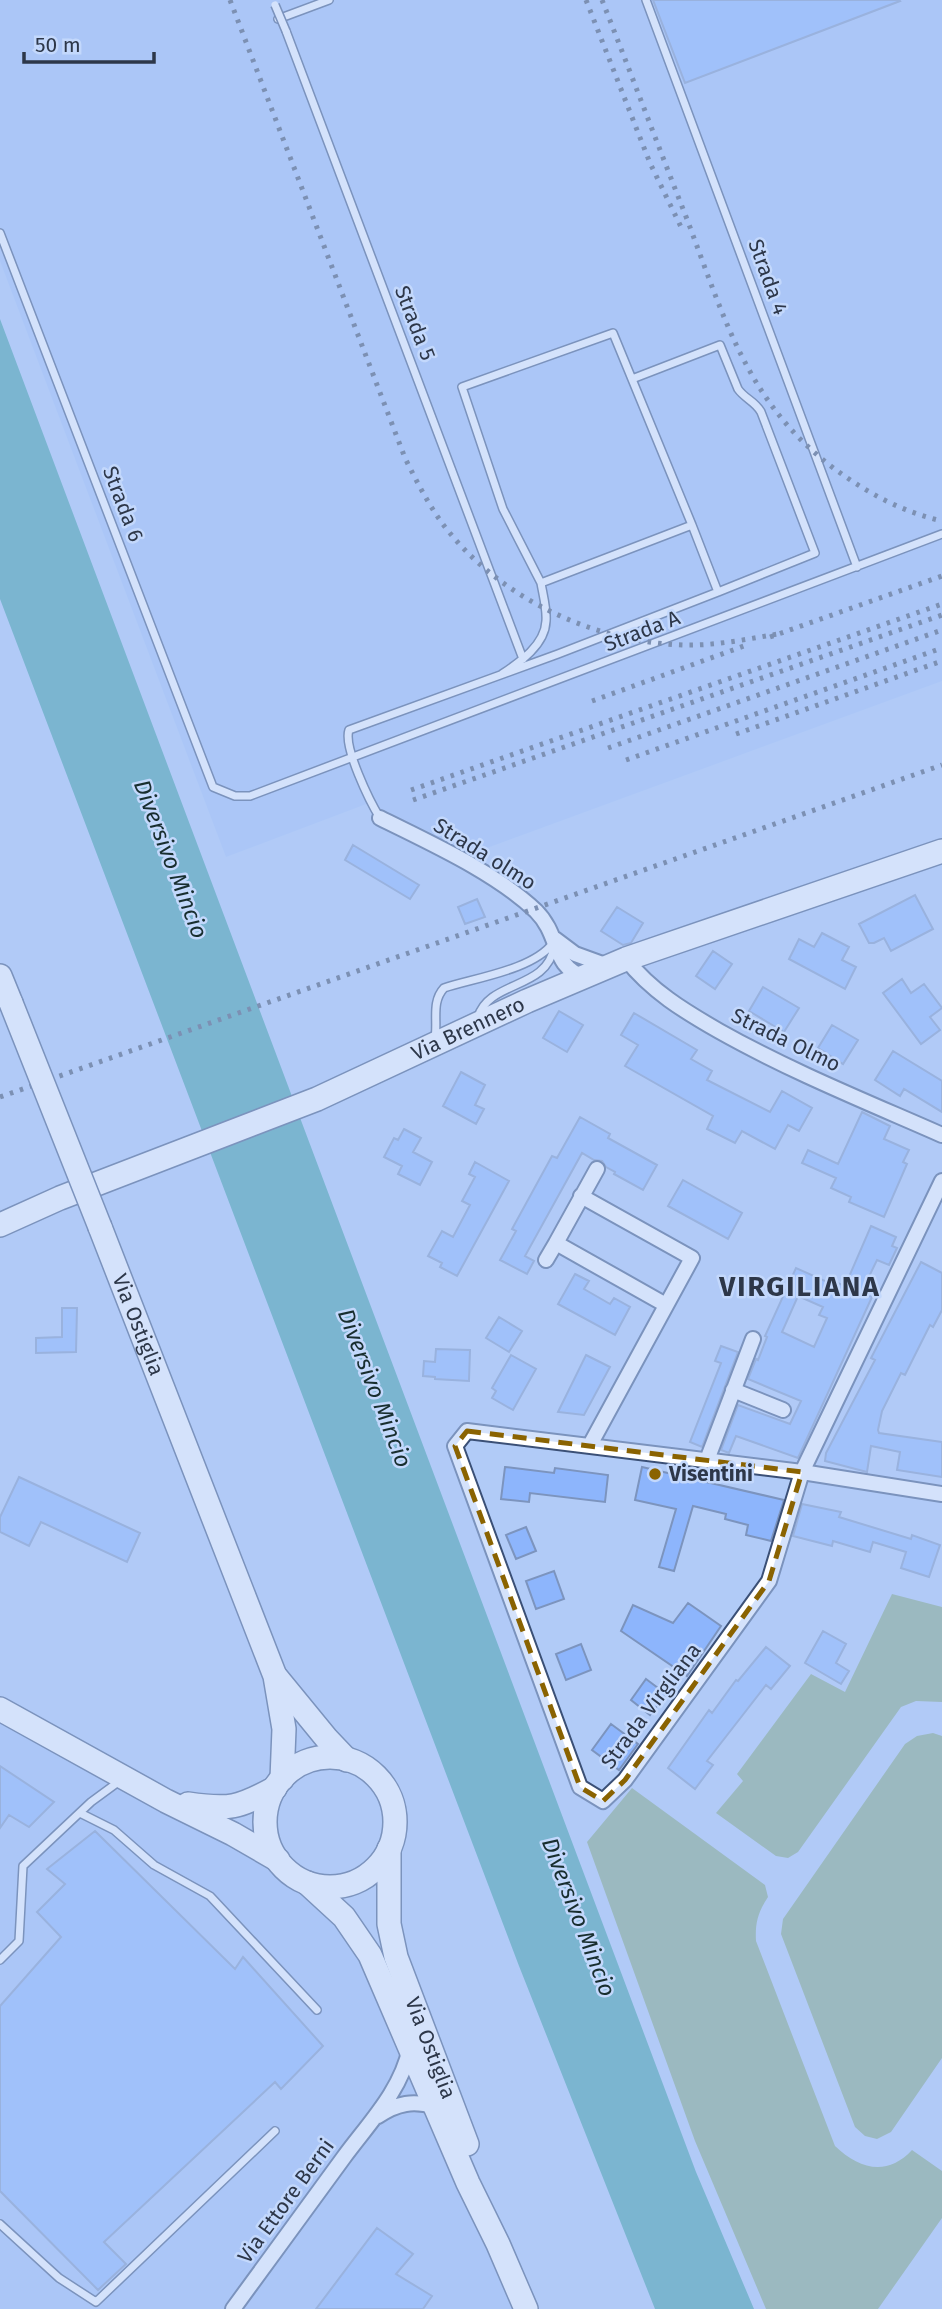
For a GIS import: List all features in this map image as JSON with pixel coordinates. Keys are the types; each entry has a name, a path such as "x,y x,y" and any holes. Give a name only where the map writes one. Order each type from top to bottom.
{"main road":[{"name":"Via Brennero","path":"0,1225 175,1152 317,1099 617,963 942,851"},
{"name":"Via Ostiglia","path":"0,976 275,1676 284,1729 278,1784"},
{"name":"Via Ostiglia","path":"275,1676 347,1760"},
{"path":"0,1709 166,1801 233,1834 278,1860 307,1883 327,1887 353,1883 372,1871 389,1849 395,1825 388,1793 368,1770 347,1760 311,1760 297,1767 278,1784 247,1803 235,1807 220,1808 166,1801"},
{"path":"278,1784 269,1801 265,1820 268,1841 278,1860"},
{"name":"Via Ostiglia","path":"389,1849 389,1924 396,1957 478,2174 498,2244"},
{"name":"Via Ostiglia","path":"307,1883 344,1917 375,1966 468,2183 526,2309"},
{"path":"420,2071 433,2077 464,2154 478,2174"}],"street":[{"name":"Strada olmo","path":"380,818 458,857 510,891 545,921 555,939 563,965 584,977"},
{"name":"Strada olmo","path":"555,939 575,954 617,963"},
{"name":"Strada Olmo","path":"617,963 664,996 760,1054 942,1135"},
{"path":"546,1260 597,1169"},
{"path":"802,1472 942,1181"},
{"path":"582,1196 692,1258 590,1445 802,1472 942,1494"},
{"path":"556,1243 666,1305"},
{"path":"707,1460 753,1339"},
{"path":"733,1390 783,1410"},
{"name":"Strada Virgliana","path":"590,1445 467,1431 456,1446 580,1787 603,1801 625,1780 769,1581 802,1472"},
{"name":"Via Ettore Berni","path":"233,2309 397,2085 410,2048"},
{"name":"Via Ettore Berni","path":"397,2085 409,2075 420,2071"},
{"name":"Via Ettore Berni","path":"374,2118 396,2105 422,2103 435,2107"}],"lane":[{"path":"278,19 329,0"},
{"name":"Strada 4","path":"646,0 857,567"},
{"name":"Strada 5","path":"275,2 523,659"},
{"name":"Strada 6","path":"0,233 213,787"},
{"path":"502,674 523,659 545,631 547,619 541,583 503,509 462,387 613,333 718,592"},
{"path":"380,818 368,799 348,743 349,730 815,553 761,412 757,404 742,395 738,389 720,345 632,379"},
{"path":"541,583 692,525"},
{"name":"Strada A","path":"213,787 236,796 250,796 942,534"},
{"path":"472,1027 487,1000 544,970 554,951 555,939"},
{"path":"432,1046 436,1037 438,993 444,988 497,974 541,954 552,946 555,939"},
{"path":"0,1961 19,1941 23,1866 80,1813 124,1778"},
{"path":"80,1813 114,1830 154,1865 210,1896 317,2010"},
{"path":"0,2224 59,2278 96,2302 275,2131"}],"highlighted area":[{"path":"467,1431 802,1472 769,1581 625,1780 603,1801 580,1787 455,1446"}],"shaded area":[{"path":"0,0 942,0 942,681 468,855 376,811 369,803 226,857 0,261"},
{"path":"892,1594 942,1607 942,1702 916,1701 901,1707 798,1852 788,1858 776,1856 716,1813 743,1781 737,1774 811,1674 845,1692"},
{"path":"0,1716 275,1873 305,1893 326,1914 356,1953 514,2309 0,2309"},
{"path":"933,1733 942,1736 942,2058 891,2132 877,2139 865,2136 855,2127 781,1934 783,1919 905,1744 917,1736"},
{"path":"632,1788 765,1885 768,1897 758,1918 756,1941 835,2146 854,2160 873,2167 893,2164 912,2150 942,2171 942,2218 878,2309 766,2309 695,2141 587,1842"}],"water":[{"name":"Diversivo Mincio","path":"0,319 696,2172 754,2309 655,2309 519,1966 0,599"}],"building":[{"path":"653,0 899,0 900,1 685,83"},
{"path":"353,845 419,885 410,899 345,860"},
{"path":"915,895 933,929 891,951 884,938 869,943 859,924"},
{"path":"477,899 485,917 465,924 458,907"},
{"path":"617,907 643,923 631,943 623,945 601,931"},
{"path":"822,933 849,947 842,960 856,967 845,989 789,959 799,939 814,947"},
{"path":"713,951 732,964 715,989 696,976"},
{"path":"902,979 911,993 924,984 942,1008 930,1017 940,1030 921,1044 883,993"},
{"path":"763,987 799,1008 784,1032 749,1011"},
{"path":"559,1011 583,1025 567,1052 543,1038"},
{"path":"634,1013 697,1050 691,1059 712,1071 707,1080 770,1112 782,1091 812,1108 799,1131 788,1125 775,1149 742,1131 735,1143 707,1129 713,1116 625,1066 638,1045 621,1035"},
{"path":"832,1025 858,1040 843,1064 818,1048"},
{"path":"893,1051 942,1081 942,1112 904,1089 900,1096 875,1080"},
{"path":"461,1072 485,1085 475,1105 484,1109 476,1124 443,1106"},
{"path":"862,1112 890,1126 884,1139 909,1150 903,1162 907,1164 884,1217 849,1202 851,1197 831,1188 836,1178 802,1163 808,1150 838,1164"},
{"path":"580,1117 610,1134 608,1138 657,1165 643,1190 614,1174 602,1161 582,1153 525,1256 534,1261 527,1274 500,1260 516,1231 512,1229 552,1156 557,1158"},
{"path":"404,1129 421,1138 413,1152 432,1162 420,1185 398,1174 402,1166 384,1157 394,1138 398,1140"},
{"path":"475,1162 509,1181 457,1276 440,1267 442,1263 428,1256 442,1231 453,1237 470,1205 462,1201 475,1177 469,1174"},
{"path":"683,1180 742,1213 728,1239 668,1206"},
{"path":"871,1226 896,1237 892,1246 897,1248 889,1265 877,1260 861,1293 872,1297 798,1458 736,1436 729,1453 721,1450 738,1405 790,1424 801,1401 748,1379 796,1268 827,1282 828,1279 845,1286","holes":["798,1296 823,1307 819,1315 827,1318 814,1347 782,1332"]},
{"path":"921,1262 942,1273 942,1310 933,1327 930,1325 905,1375 901,1373 882,1411 878,1430 879,1433 942,1442 942,1477 897,1470 900,1452 871,1446 867,1472 825,1461 826,1453 875,1360 871,1358"},
{"path":"575,1274 589,1281 584,1289 610,1304 614,1298 630,1307 615,1335 558,1304"},
{"path":"62,1308 77,1308 76,1352 36,1353 36,1338 62,1337"},
{"path":"499,1317 522,1331 509,1352 486,1338"},
{"path":"721,1346 738,1352 702,1447 690,1442 721,1363 715,1361"},
{"path":"436,1349 470,1350 469,1381 423,1376 424,1361 435,1362"},
{"path":"511,1355 536,1369 513,1410 492,1398 496,1391 492,1388"},
{"path":"586,1355 610,1367 584,1415 558,1412"},
{"path":"505,1467 554,1473 555,1468 608,1475 605,1502 530,1493 529,1502 501,1499"},
{"path":"642,1467 784,1500 771,1541 746,1535 748,1525 725,1519 726,1514 693,1506 674,1571 659,1567 676,1509 635,1500"},
{"path":"19,1477 140,1533 127,1562 41,1522 29,1546 0,1532 0,1517"},
{"path":"802,1504 841,1512 839,1517 911,1539 912,1535 940,1545 929,1577 901,1568 906,1552 873,1542 870,1552 833,1541 832,1546 793,1536"},
{"path":"526,1527 536,1551 516,1559 506,1535"},
{"path":"554,1571 564,1599 536,1609 526,1581"},
{"path":"688,1603 721,1626 687,1676 621,1631 633,1605 673,1623"},
{"path":"823,1631 846,1644 836,1663 849,1671 841,1684 805,1663"},
{"path":"581,1644 591,1670 566,1680 556,1654"},
{"path":"766,1647 790,1666 771,1689 766,1685 707,1761 713,1765 695,1789 668,1768 709,1710 712,1713 736,1680 738,1681"},
{"path":"646,1679 666,1694 650,1715 631,1700"},
{"path":"611,1724 638,1744 619,1770 592,1750"},
{"path":"0,1766 54,1802 29,1827 9,1815 0,1828"},
{"path":"95,1831 235,1969 243,1957 323,2046 281,2089 275,2082 104,2242 126,2264 98,2290 0,2191 0,2006 61,1937 37,1912 65,1884 47,1869"},
{"path":"377,2228 413,2254 396,2274 432,2296 423,2309 316,2309"}],"railway":[{"path":"230,0 405,458 431,506 449,532 496,578 524,597 554,613 617,636 650,642 695,645 778,634"},
{"path":"586,0 650,163 682,229"},
{"path":"602,0 729,330 766,397 790,428 819,456 855,483 897,506 942,521"},
{"path":"770,637 942,576"},
{"path":"411,790 942,604"},
{"path":"413,800 942,615"},
{"path":"608,748 942,630"},
{"path":"592,701 744,646"},
{"path":"626,760 942,648"},
{"path":"736,734 942,661"},
{"path":"0,1097 942,765"}],"place":[{"name":"Visentini","path":"655,1474"}],"district":[{"name":"VIRGILIANA","path":"800,1286"}]}
